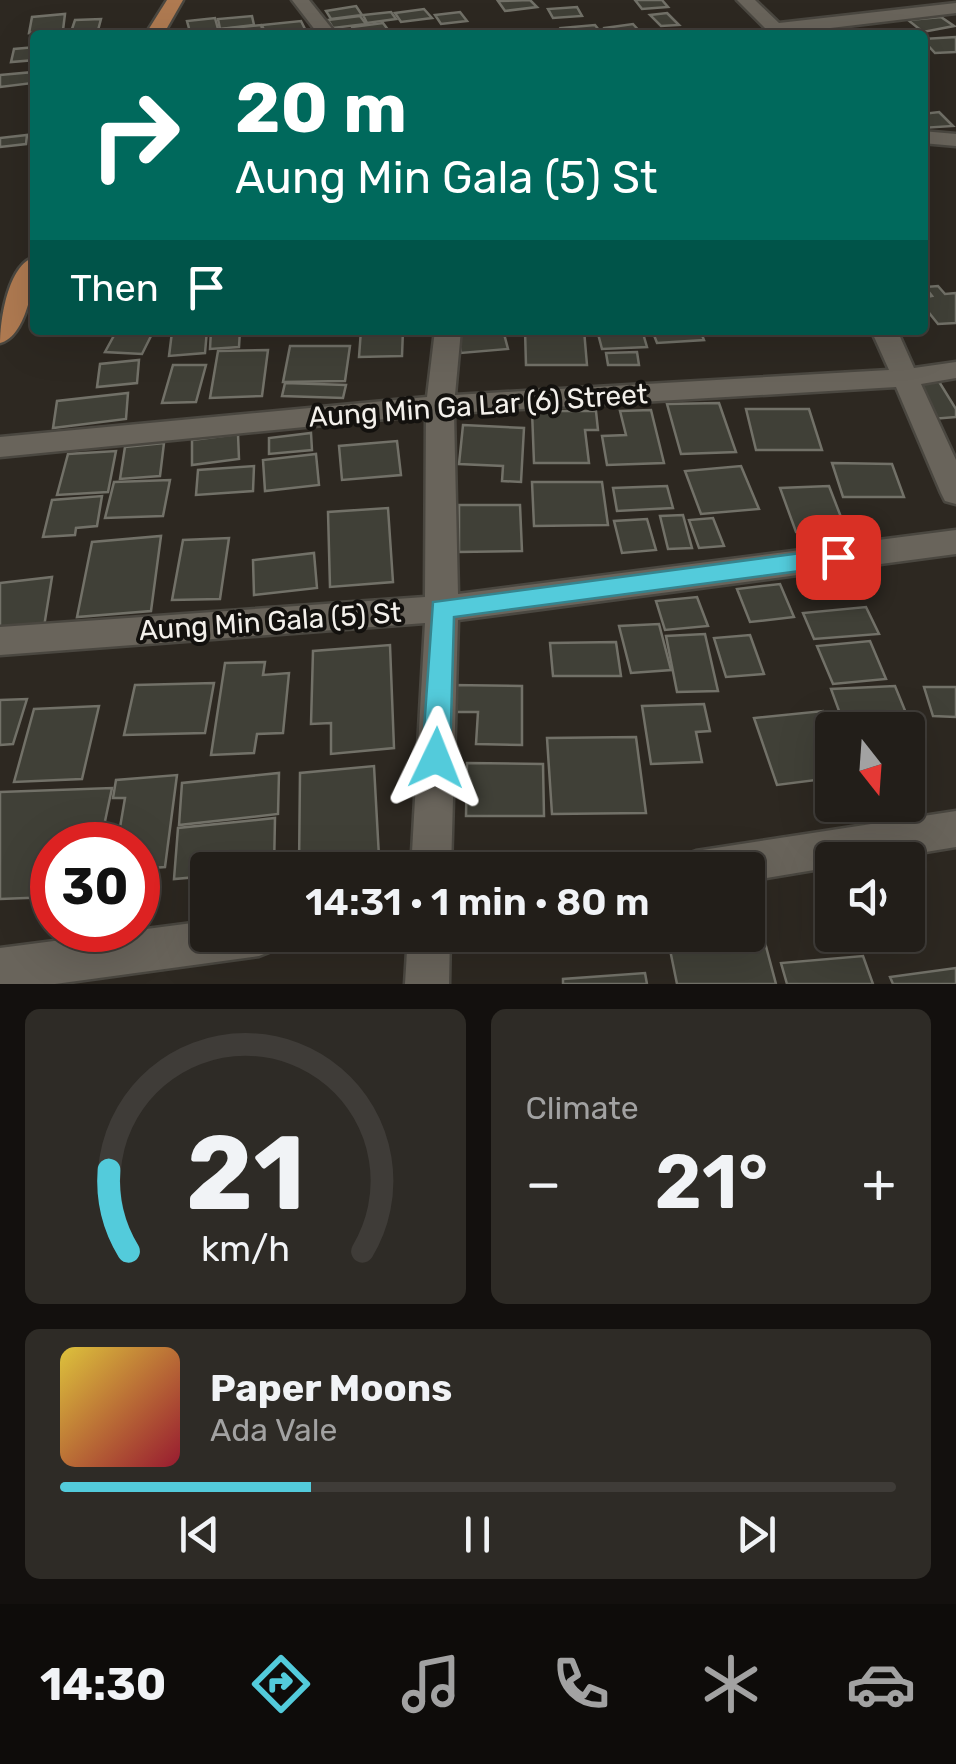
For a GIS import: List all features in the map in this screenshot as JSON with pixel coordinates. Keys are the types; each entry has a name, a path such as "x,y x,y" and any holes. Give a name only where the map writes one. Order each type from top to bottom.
{"main road":[{"path":"157,30 175,0"},
{"path":"0,335 24,306"}],"street":[{"path":"300,0 324,30"},
{"path":"745,0 778,30"},
{"path":"795,30 956,8"},
{"path":"928,138 956,140"},
{"path":"432,852 442,609 440,405 447,335"},
{"path":"886,335 956,492"},
{"name":"Aung Min Ga Lar (6) Street","path":"0,446 440,405 906,378 956,370"},
{"name":"Aung Min Gala (5) St","path":"0,641 442,609 956,542"},
{"path":"765,859 956,829"},
{"path":"0,970 190,944"},
{"path":"427,984 428,952"}],"building":[{"path":"530,0 537,7 505,11 498,1"},
{"path":"635,0 662,0 668,7 642,9"},
{"path":"356,6 362,15 331,19 326,11"},
{"path":"577,7 582,16 553,18 548,9"},
{"path":"424,9 432,18 401,22 395,13"},
{"path":"391,12 396,19 367,23 363,15"},
{"path":"460,12 467,21 441,24 435,15"},
{"path":"667,13 679,25 661,26 650,15"},
{"path":"65,14 63,30 29,33 32,17"},
{"path":"252,16 254,25 220,29 218,19"},
{"path":"360,16 366,24 333,28 328,20"},
{"path":"941,17 954,26 928,31 908,20"},
{"path":"215,18 218,29 189,30 187,21"},
{"path":"101,19 98,30 72,30 75,20"},
{"path":"301,21 305,29 264,30 262,25"},
{"path":"383,23 388,30 354,30 352,27"},
{"path":"633,24 638,30 607,30"},
{"path":"261,25 262,30 212,30"},
{"path":"595,25 599,30 562,30"},
{"path":"956,37 956,52 935,53 928,39"},
{"path":"30,47 30,60 11,62 14,49"},
{"path":"30,72 30,83 0,87 0,75"},
{"path":"939,112 953,126 928,128 928,113"},
{"path":"27,135 26,144 0,147 0,138"},
{"path":"938,286 945,294 956,293 956,323 938,324 928,312 928,297 932,296 928,287"},
{"path":"114,335 152,335 142,354 105,352"},
{"path":"172,335 207,335 205,353 169,356"},
{"path":"211,335 240,335 239,347 210,349"},
{"path":"361,335 403,335 402,356 359,357"},
{"path":"458,335 504,335 508,349 461,353"},
{"path":"525,335 584,335 587,365 526,365"},
{"path":"598,335 643,335 647,347 602,349"},
{"path":"654,335 702,335 704,340 657,343"},
{"path":"290,346 350,346 345,381 283,382"},
{"path":"268,350 262,396 210,398 218,351"},
{"path":"637,352 639,365 608,365 606,353"},
{"path":"139,360 137,383 97,387 100,364"},
{"path":"173,365 206,365 196,402 162,403"},
{"path":"938,380 956,409 956,417 932,419 910,381"},
{"path":"285,383 346,385 343,398 282,396"},
{"path":"128,393 126,419 53,428 57,401"},
{"path":"719,403 736,452 681,454 667,404"},
{"path":"746,409 809,409 822,450 756,450"},
{"path":"651,410 664,463 607,465 602,436 626,435 620,411"},
{"path":"532,411 596,411 598,430 585,430 589,463 534,463"},
{"path":"463,425 524,428 521,482 502,481 503,466 459,464"},
{"path":"311,433 312,450 269,454 269,438"},
{"path":"238,434 239,459 192,465 192,440"},
{"path":"397,441 401,475 342,480 339,446"},
{"path":"164,443 160,476 120,479 125,447"},
{"path":"116,451 108,492 57,495 68,454"},
{"path":"316,454 319,485 265,491 263,460"},
{"path":"832,463 892,464 904,497 843,497"},
{"path":"254,466 253,491 196,495 198,470"},
{"path":"741,466 759,509 701,514 685,471"},
{"path":"170,480 163,516 105,518 114,482"},
{"path":"532,482 602,482 608,525 534,526"},
{"path":"667,486 673,508 617,511 613,488"},
{"path":"829,486 846,530 796,532 780,488"},
{"path":"102,496 97,526 76,528 75,535 43,537 52,500"},
{"path":"459,505 520,505 522,551 459,552"},
{"path":"388,508 393,582 330,587 328,512"},
{"path":"683,515 692,548 668,549 660,516"},
{"path":"713,518 724,546 699,548 689,520"},
{"path":"647,519 656,550 622,553 614,521"},
{"path":"161,536 151,611 77,617 92,542"},
{"path":"229,538 220,599 172,600 183,540"},
{"path":"314,553 317,588 254,595 253,560"},
{"path":"52,577 44,627 0,633 0,583"},
{"path":"780,584 794,617 750,622 737,589"},
{"path":"697,597 708,626 665,630 656,601"},
{"path":"866,607 879,634 814,639 803,613"},
{"path":"659,624 671,670 631,673 619,626"},
{"path":"705,634 718,691 677,692 666,636"},
{"path":"750,635 764,674 726,677 714,638"},
{"path":"870,641 886,679 833,684 817,646"},
{"path":"616,642 621,676 553,676 550,643"},
{"path":"390,645 394,748 331,754 331,723 311,724 313,651"},
{"path":"265,662 263,675 289,673 283,733 257,734 254,753 211,755 225,663"},
{"path":"214,683 205,733 124,735 135,685"},
{"path":"450,685 522,686 522,745 476,744 478,712 449,712"},
{"path":"895,686 906,712 839,712 831,689"},
{"path":"924,687 956,687 956,717 933,716"},
{"path":"27,699 13,744 0,745 0,700"},
{"path":"704,704 710,731 696,732 702,762 651,764 642,706"},
{"path":"99,706 82,779 14,782 34,709"},
{"path":"823,711 815,712 815,780 777,785 754,718"},
{"path":"636,737 646,813 552,814 547,738"},
{"path":"467,763 543,764 544,816 466,816"},
{"path":"374,766 379,852 299,852 300,773"},
{"path":"279,773 278,814 179,825 182,783"},
{"path":"177,775 165,867 160,867 160,822 121,822 125,798 113,798 116,780"},
{"path":"112,788 105,822 30,822 30,898 0,899 0,792"},
{"path":"275,818 274,852 190,852 190,878 174,879 178,828"},
{"path":"765,943 776,984 677,984 670,952 765,952"},
{"path":"863,956 873,984 787,984 781,963"},
{"path":"956,968 956,984 893,984 890,977"},
{"path":"645,973 647,984 563,984 563,979"}],"route":[{"path":"436,758 442,609 838,557"}]}
